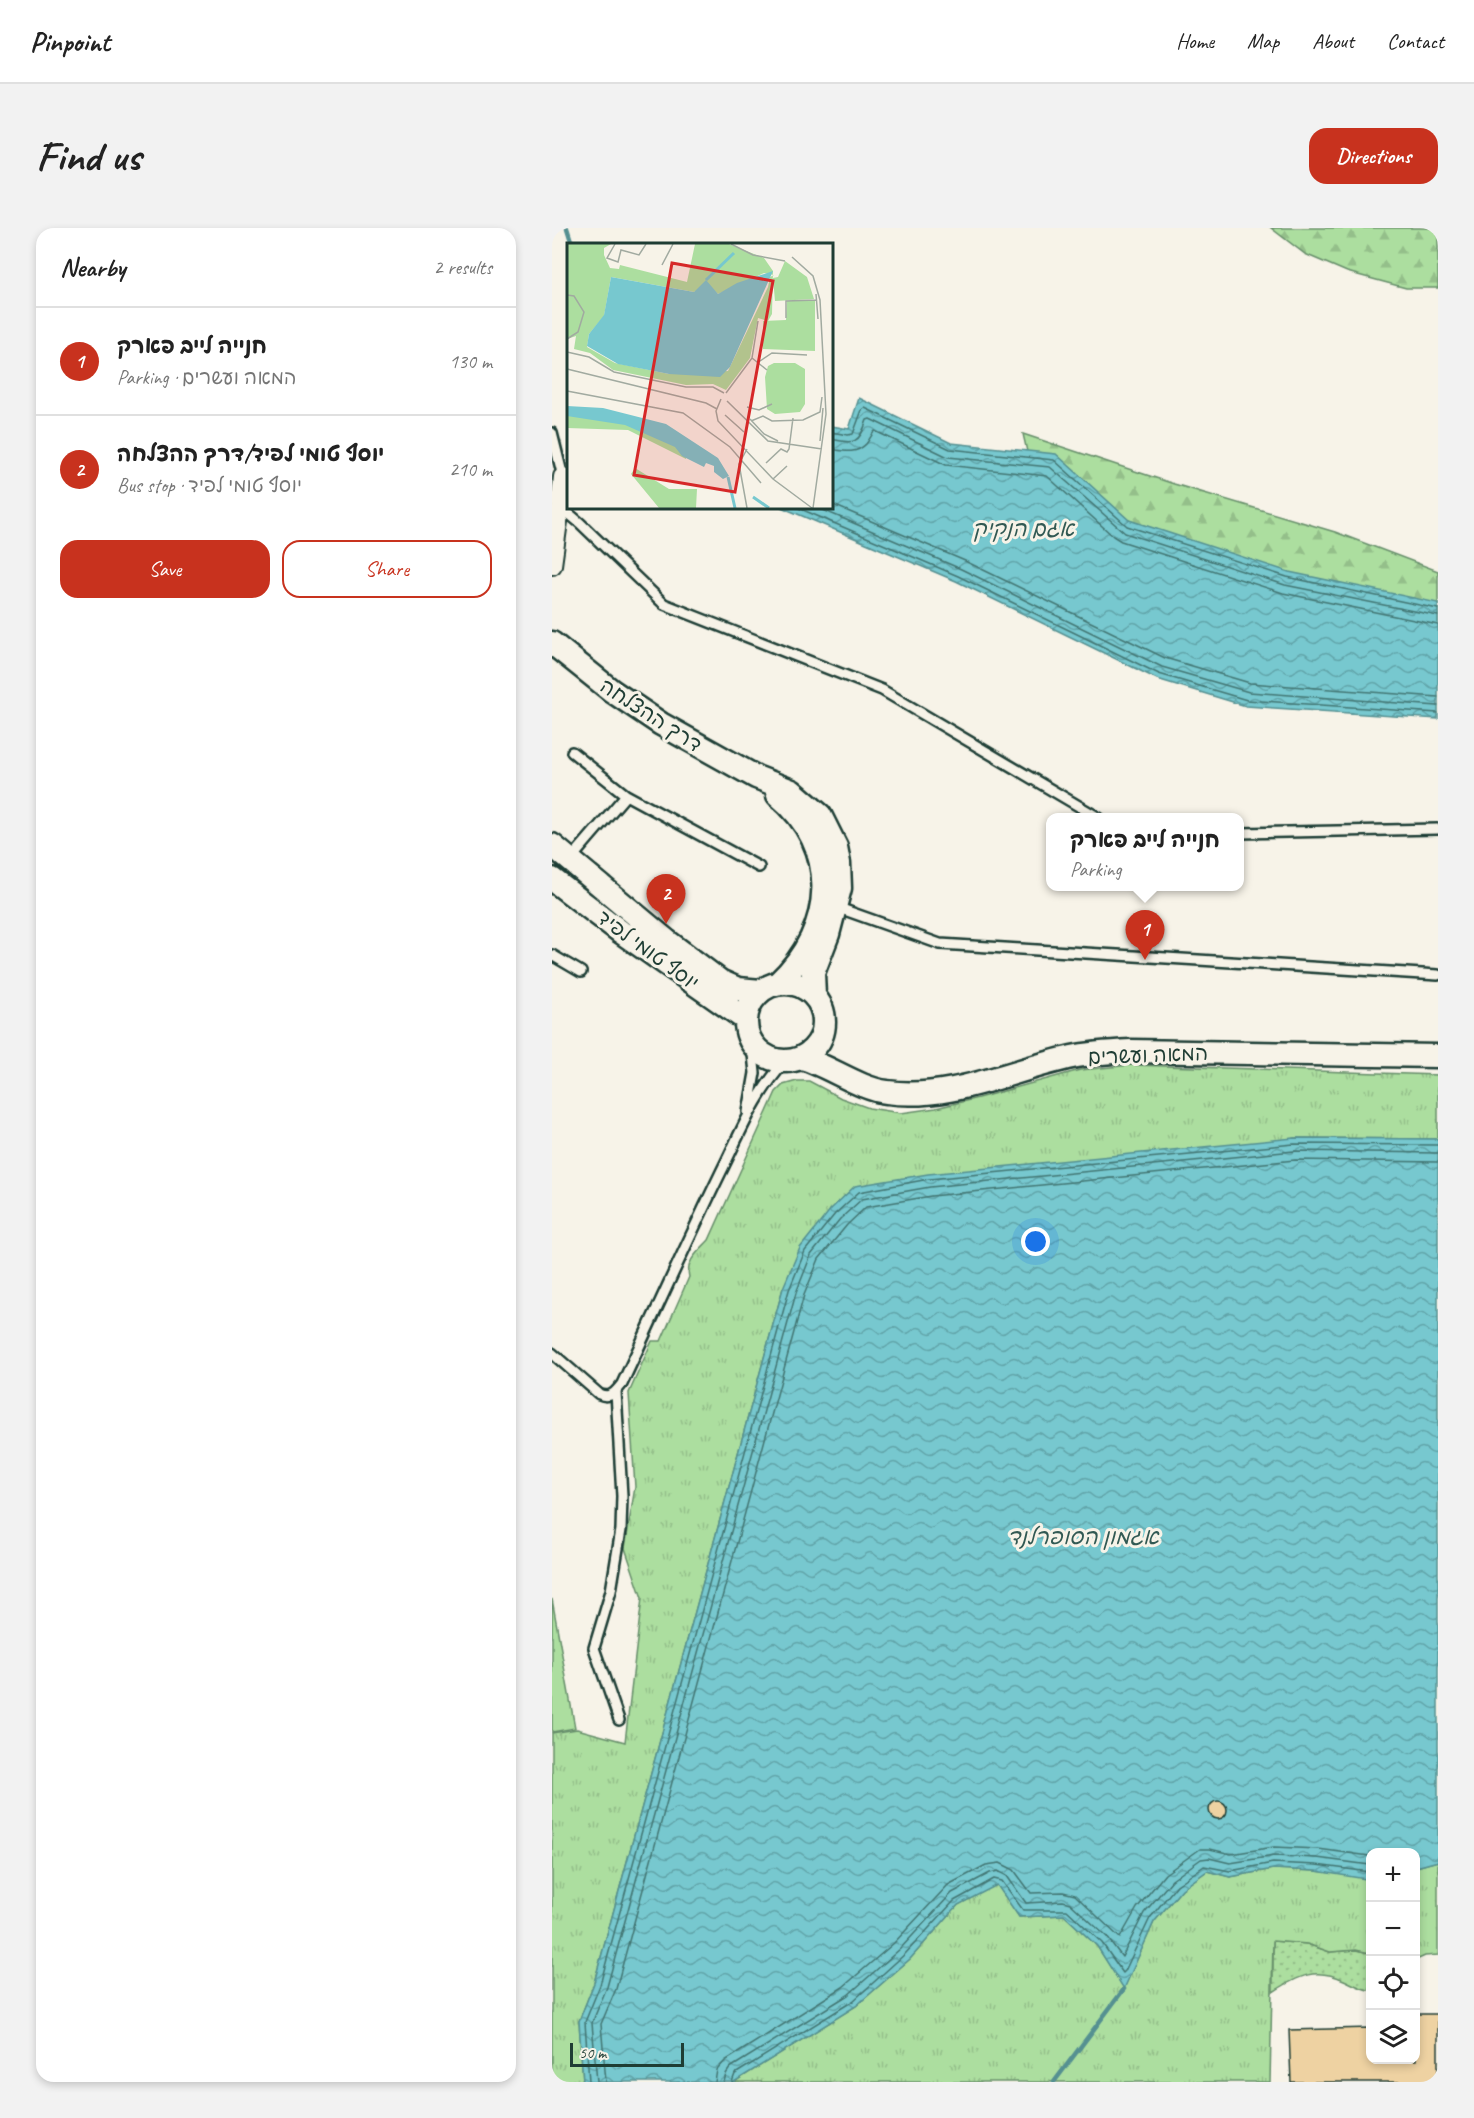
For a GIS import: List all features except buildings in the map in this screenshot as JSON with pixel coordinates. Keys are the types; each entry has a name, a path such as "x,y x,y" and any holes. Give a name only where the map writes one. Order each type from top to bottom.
{"street":[{"path":"552,565 556,503 563,477"},
{"name":"דרך ההצלחה","path":"552,643 612,691 661,724 756,777 792,791 820,815 833,841 839,864 840,888 836,907 813,973 814,996"},
{"name":"דרך ההצלחה","path":"756,777 786,802 808,827 822,864 824,887 816,927 807,948 791,972 770,987"},
{"name":"יוסף טומי לפיד","path":"552,845 667,941 720,981 738,989 770,987"},
{"name":"יוסף טומי לפיד","path":"552,879 621,932 745,1019"},
{"path":"798,985 814,996 821,1006 824,1019 819,1042 811,1051 794,1059 773,1060 761,1054 752,1045 746,1032 745,1019 750,1003 770,987 798,985"},
{"path":"823,1032 831,1051 864,1085"},
{"name":"המאה ועשרים","path":"794,1059 816,1062 864,1085 884,1092 901,1094 954,1088 1070,1058 1120,1052 1438,1056"}],"lane":[{"path":"552,433 563,477"},
{"path":"556,503 664,604 882,690 1091,813"},
{"path":"572,752 626,795 759,867"},
{"path":"570,860 626,795"},
{"path":"1244,833 1438,829"},
{"path":"836,907 940,944 1438,975"},
{"path":"552,956 581,972"},
{"path":"746,1120 755,1072 752,1045"},
{"path":"552,1353 556,1364 599,1394 606,1397 616,1392 622,1384 678,1260 746,1120 772,1076 794,1059"},
{"path":"616,1392 622,1496 621,1530 611,1591 594,1648 619,1720"}],"green space":[{"path":"1271,228 1438,228 1438,288 1406,288 1347,272 1305,254"},
{"path":"1023,434 1174,484 1335,532 1438,571 1438,624 1377,608 1035,487"},
{"path":"1132,1065 1438,1075 1438,1139 1294,1138 783,1288 594,1983 579,2021 583,2082 552,2082 552,1733 577,1729 625,1742 642,1598 625,1548 635,1487 629,1393 652,1341 661,1341 689,1277 691,1261 709,1240 776,1092 783,1085 797,1081 809,1081 841,1098 869,1108 901,1113 978,1098 1080,1070"},
{"path":"552,1599 575,1728 552,1732"},
{"path":"1438,1861 1438,1955 1420,1958 1420,1902 1420,1866"},
{"path":"1273,1869 1316,1871 1366,1877 1366,1952 1356,1950 1330,1952 1307,1944 1273,1941 1270,2082 734,2082 856,2006 910,1959 958,1905 997,1884 1019,1917 1064,1915 1097,1946 1124,1988 1154,1922 1182,1889 1207,1871 1230,1877"},
{"path":"1273,1941 1307,1944 1330,1952 1356,1950 1366,1952 1366,1989 1334,1976 1315,1974 1299,1978 1273,1992"}],"water":[{"name":"אגם הנקיק","path":"859,398 951,443 1056,454 1129,520 1289,572 1438,603 1438,719 1246,706 1157,679 956,581 783,508 832,508 832,426 849,429"},
{"name":"אגמון הסופרלנד","path":"1294,1138 1438,1139 1438,1861 1420,1866 1420,1848 1366,1848 1366,1879 1316,1871 1273,1869 1230,1877 1207,1871 1182,1889 1154,1922 1124,1989 1097,1946 1064,1915 1019,1917 997,1885 958,1905 910,1959 856,2006 734,2082 583,2082 579,2021 594,1983 783,1288 800,1248 831,1209 855,1186 928,1174"}],"waterway":[{"path":"567,228 572,243"},
{"path":"1054,2082 1124,1989"}],"place":[{"name":"יוסף טומי לפיד/דרך ההצלחה","path":"666,924"},
{"name":"חנייה לייב פארק","path":"1145,960"}]}
